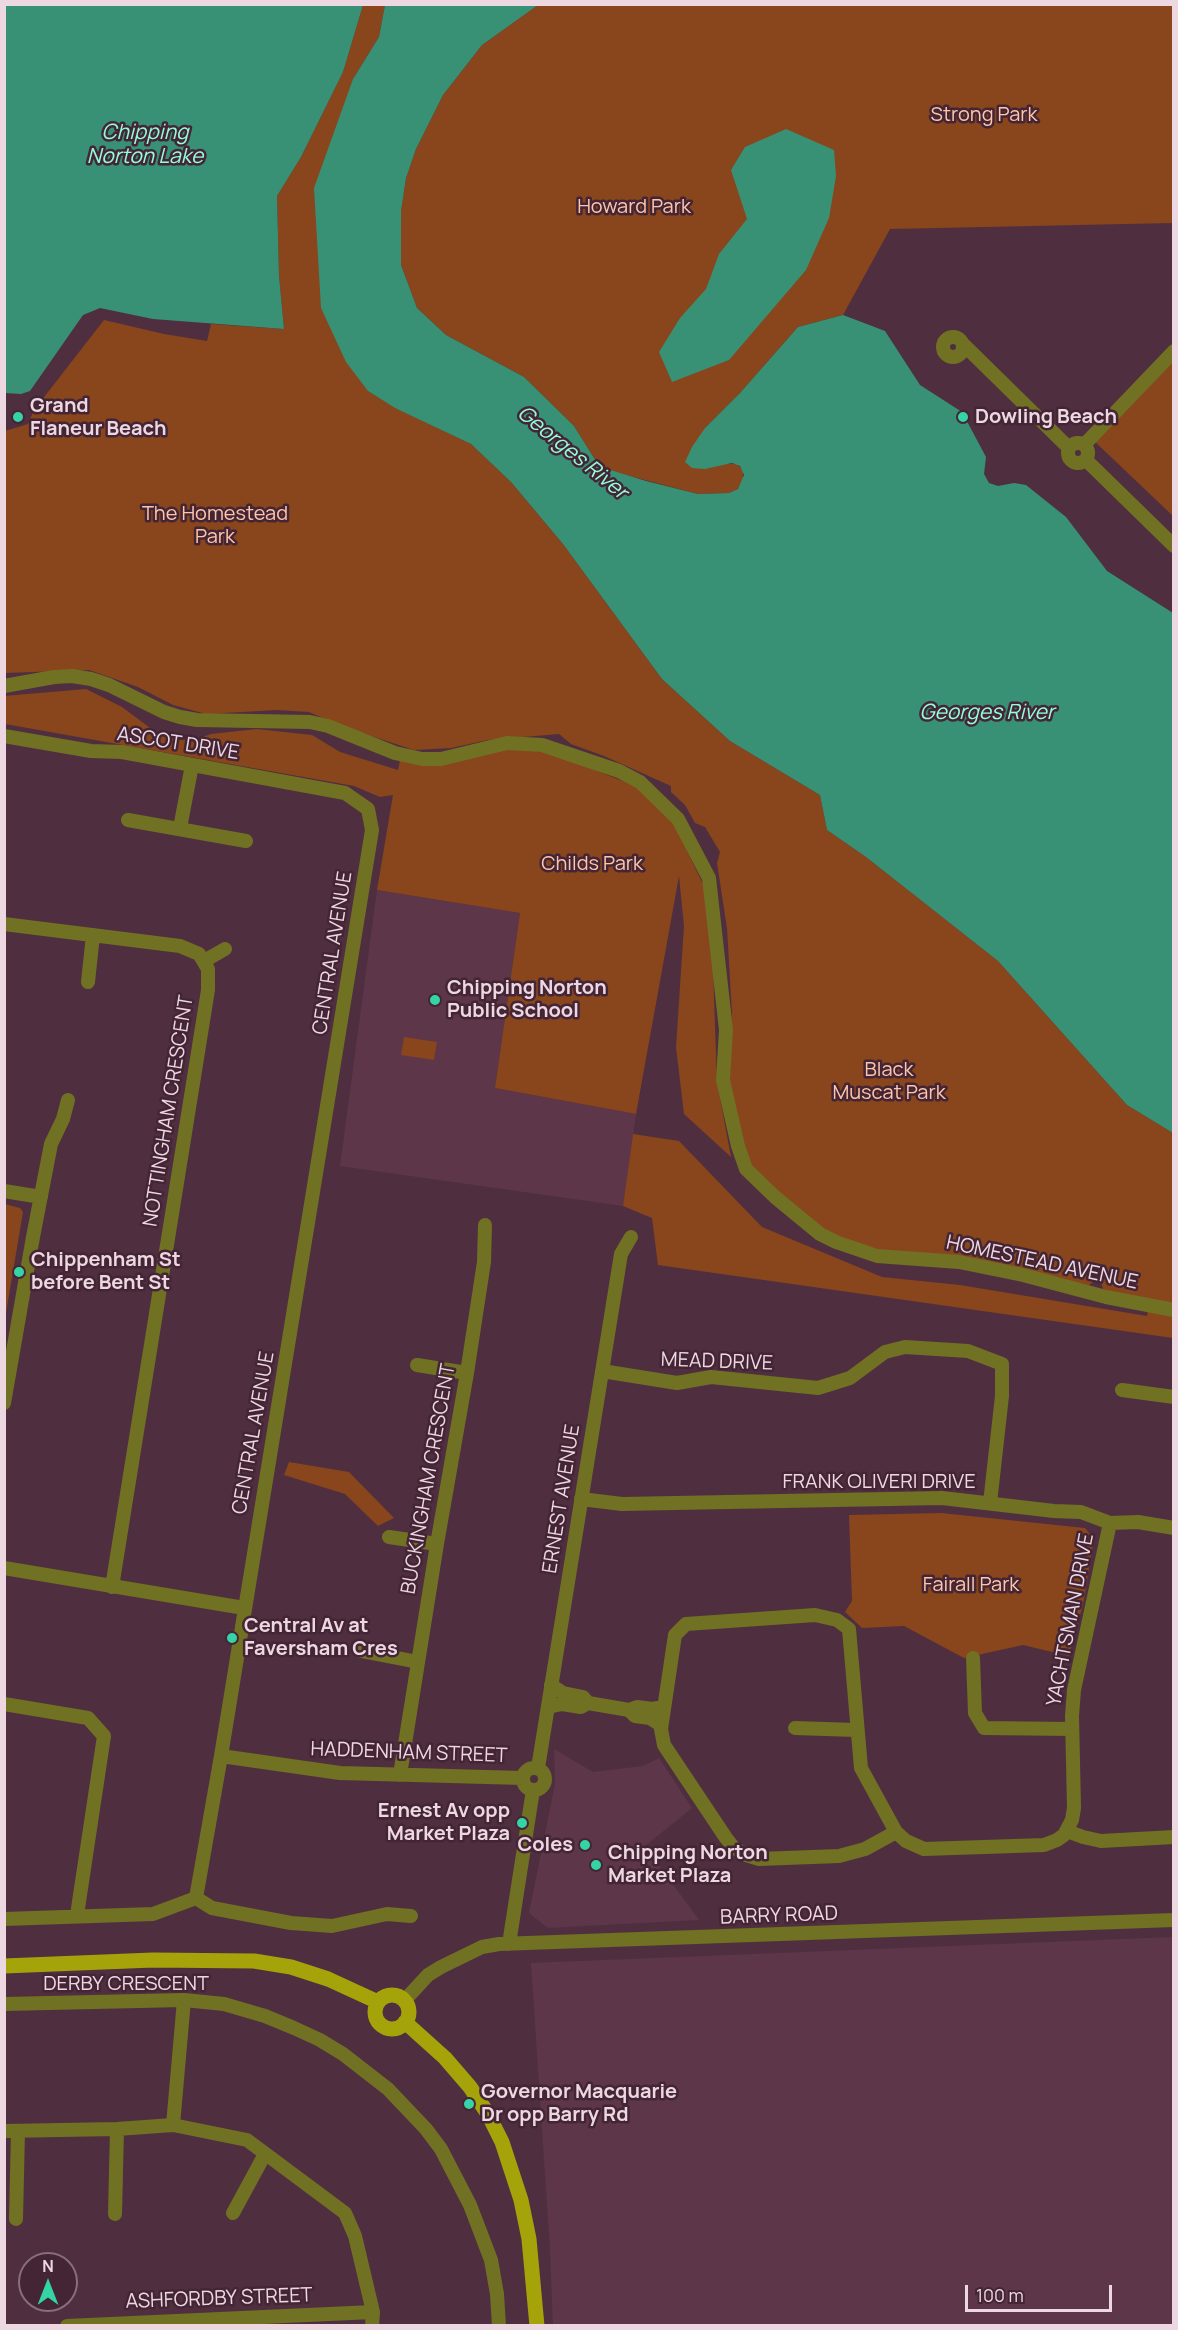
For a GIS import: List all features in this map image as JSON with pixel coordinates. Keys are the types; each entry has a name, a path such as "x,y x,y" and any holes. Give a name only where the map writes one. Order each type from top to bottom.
{"main road":[{"path":"4,1966 153,1960 254,1961 291,1967 328,1979 378,2002"},
{"path":"391,1995 404,2001 409,2011 405,2022 401,2026 390,2029 380,2024 375,2014 378,2002 391,1995"},
{"path":"405,2022 445,2058 470,2087 488,2114 502,2142 521,2200 529,2239 537,2325"}],"street":[{"path":"963,344 1069,448"},
{"path":"1084,445 1173,351"},
{"path":"1075,444 1084,445 1088,451 1086,460 1077,464 1071,460 1068,454 1069,448 1075,444"},
{"path":"1086,460 1173,546"},
{"name":"HOMESTEAD AVENUE","path":"4,686 54,677 72,676 91,679 180,717 196,720 310,722 328,726 395,753 422,759 441,759 507,743 542,745 619,771 640,782 678,819 709,878 726,1030 723,1080 738,1146 746,1169 775,1197 820,1234 877,1256 959,1263 1023,1275 1106,1297 1173,1310"},
{"name":"ASCOT DRIVE","path":"4,736 91,751 122,752 345,793"},
{"path":"180,828 192,765"},
{"name":"CENTRAL AVENUE","path":"196,1898 222,1756 244,1608 372,830 368,809 345,793"},
{"path":"128,820 246,841"},
{"path":"4,924 180,946 199,954 204,961 225,949"},
{"path":"88,982 93,935"},
{"name":"NOTTINGHAM CRESCENT","path":"112,1587 208,990 208,969 204,961"},
{"path":"4,1403 51,1144 63,1119 68,1100"},
{"path":"4,1191 42,1197"},
{"name":"BUCKINGHAM CRESCENT","path":"400,1775 467,1373 483,1262 485,1225"},
{"name":"ERNEST AVENUE","path":"538,1768 621,1254 630,1238"},
{"name":"MEAD DRIVE","path":"602,1371 676,1383 711,1377 818,1388 850,1378 885,1352 905,1347 968,1351 1002,1364 1002,1396 990,1503"},
{"path":"417,1365 467,1373"},
{"path":"1122,1390 1173,1397"},
{"name":"FRANK OLIVERI DRIVE","path":"581,1499 622,1504 942,1498 1081,1512 1110,1523 1138,1521 1173,1528"},
{"name":"YACHTSMAN DRIVE","path":"1068,1831 1074,1808 1072,1729 1074,1690 1110,1523"},
{"path":"389,1537 437,1544"},
{"path":"4,1568 244,1608"},
{"path":"896,1832 865,1849 839,1856 759,1859 746,1855 726,1838 664,1745 661,1725 675,1635 686,1624 815,1615 837,1620 849,1629 861,1768 896,1832 906,1841 924,1849 1044,1845 1057,1840 1068,1831 1101,1841 1173,1837"},
{"path":"361,1651 418,1662"},
{"path":"973,1658 975,1713 984,1728 1072,1729"},
{"path":"551,1685 564,1694 583,1697 588,1703"},
{"path":"548,1707 562,1704 581,1707 588,1703 629,1710 637,1707 652,1709 664,1707"},
{"path":"4,1704 88,1718 104,1736 77,1915"},
{"path":"629,1710 635,1716 650,1718 661,1725"},
{"path":"795,1728 856,1730"},
{"name":"HADDENHAM STREET","path":"222,1756 322,1772 523,1778"},
{"path":"538,1768 545,1779 543,1786 533,1790 527,1787 523,1778 528,1770 538,1768"},
{"path":"509,1944 533,1790"},
{"path":"4,1919 153,1914 196,1898 212,1908 291,1923 332,1926 387,1914 411,1916"},
{"name":"BARRY ROAD","path":"404,2001 428,1975 452,1960 482,1947 509,1944 1173,1920"},
{"path":"173,2125 184,2000"},
{"name":"DERBY CRESCENT","path":"4,2004 184,2000 224,2004 245,2009 320,2040 365,2070 394,2096 426,2129 441,2149 470,2205 491,2260 500,2325"},
{"path":"16,2219 11,2131 117,2129 173,2125 247,2140 345,2213 355,2236 372,2319"},
{"path":"115,2214 117,2129"},
{"path":"233,2213 266,2154"},
{"name":"ASHFORDBY STREET","path":"67,2325 372,2319"}],"shaded area":[{"name":"Chipping Norton Public School","path":"377,890 520,913 495,1088 636,1114 623,1206 340,1166"},
{"path":"554,1749 593,1772 643,1766 659,1758 692,1808 645,1846 699,1920 548,1928 529,1913 555,1784"},
{"path":"1173,1937 1173,2325 553,2325 531,1963"}],"green space":[{"path":"363,5 385,5 379,37 353,79 368,391 396,408 471,444 511,482 563,544 662,679 730,741 820,795 827,830 866,857 998,961 1127,1105 1173,1133 1173,1338 658,1265 652,1218 623,1206 633,1134 679,1141 762,1227 882,1277 960,1285 1147,1316 1149,1306 1106,1297 1099,1277 1082,1291 836,1242 746,1169 723,1080 732,1014 727,928 717,863 720,852 705,827 695,823 685,805 671,792 671,786 571,744 559,734 488,740 451,748 414,750 344,727 309,712 277,710 206,714 173,705 138,687 89,670 5,673 5,431 28,424 34,410 104,320 207,341 211,324 284,329 279,276 277,196 301,157 343,72"},
{"name":"Howard Park","path":"538,5 1173,5 1173,223 890,229 843,315 798,327 740,393 705,428 724,464 737,464 743,470 743,479 738,489 729,493 698,494 618,473 604,468 594,458 574,426 524,377 446,335 417,308 401,265 401,211 406,178 416,149 443,95 482,45"},
{"path":"1173,355 1173,516 1092,439"},
{"name":"Childs Park","path":"86,689 122,707 161,736 192,741 211,734 257,729 312,735 340,752 398,770 400,760 523,749 554,754 638,787 671,818 705,888 712,940 717,1082 731,1157 684,1114 676,1047 684,926 679,876 636,1114 495,1088 520,913 377,890 393,795 380,797 354,786 5,724 4,696"},
{"path":"404,1037 437,1042 434,1060 401,1055"},
{"path":"5,1204 20,1208 23,1212 5,1319"},
{"path":"289,1462 349,1472 394,1518 378,1526 345,1494 284,1475"},
{"name":"Fairall Park","path":"941,1513 1085,1528 1094,1539 1083,1604 1069,1656 1023,1645 964,1658 904,1626 862,1628 845,1612 852,1601 849,1515"}],"water":[{"name":"Chipping Norton Lake","path":"4,5 363,5 343,72 301,157 277,196 279,276 284,329 153,319 100,308 83,315 30,391 21,394 5,393"},
{"name":"Georges River","path":"385,5 538,5 482,45 443,95 416,149 406,178 401,211 401,265 417,308 446,335 524,377 574,426 594,458 604,468 698,494 729,493 738,489 744,475 740,466 732,463 705,469 692,468 685,462 692,447 705,428 740,393 798,327 843,315 885,331 920,385 962,412 986,457 984,474 989,483 998,486 1014,483 1026,485 1066,517 1107,571 1173,613 1173,1133 1127,1105 998,961 866,857 827,830 820,795 730,741 662,679 563,544 511,482 471,444 395,408 368,391 346,362 321,308 314,188 353,79 379,37"},
{"path":"786,129 834,150 836,176 829,218 806,270 729,360 672,382 659,352 680,318 706,289 719,254 747,219 731,170 745,147"}],"place":[{"name":"Grand Flaneur Beach","path":"18,417"},
{"name":"Dowling Beach","path":"963,417"},
{"name":"Chipping Norton Public School","path":"435,1000"},
{"name":"Chippenham St before Bent St","path":"19,1272"},
{"name":"Central Av at Faversham Cres","path":"232,1638"},
{"name":"Ernest Av opp Market Plaza","path":"522,1823"},
{"name":"Coles","path":"585,1845"},
{"name":"Chipping Norton Market Plaza","path":"596,1865"},
{"name":"Governor Macquarie Dr opp Barry Rd","path":"469,2104"}],"park label":[{"name":"Strong Park","path":"984,115"},
{"name":"The Homestead Park","path":"215,526"},
{"name":"Black Muscat Park","path":"889,1082"}]}
